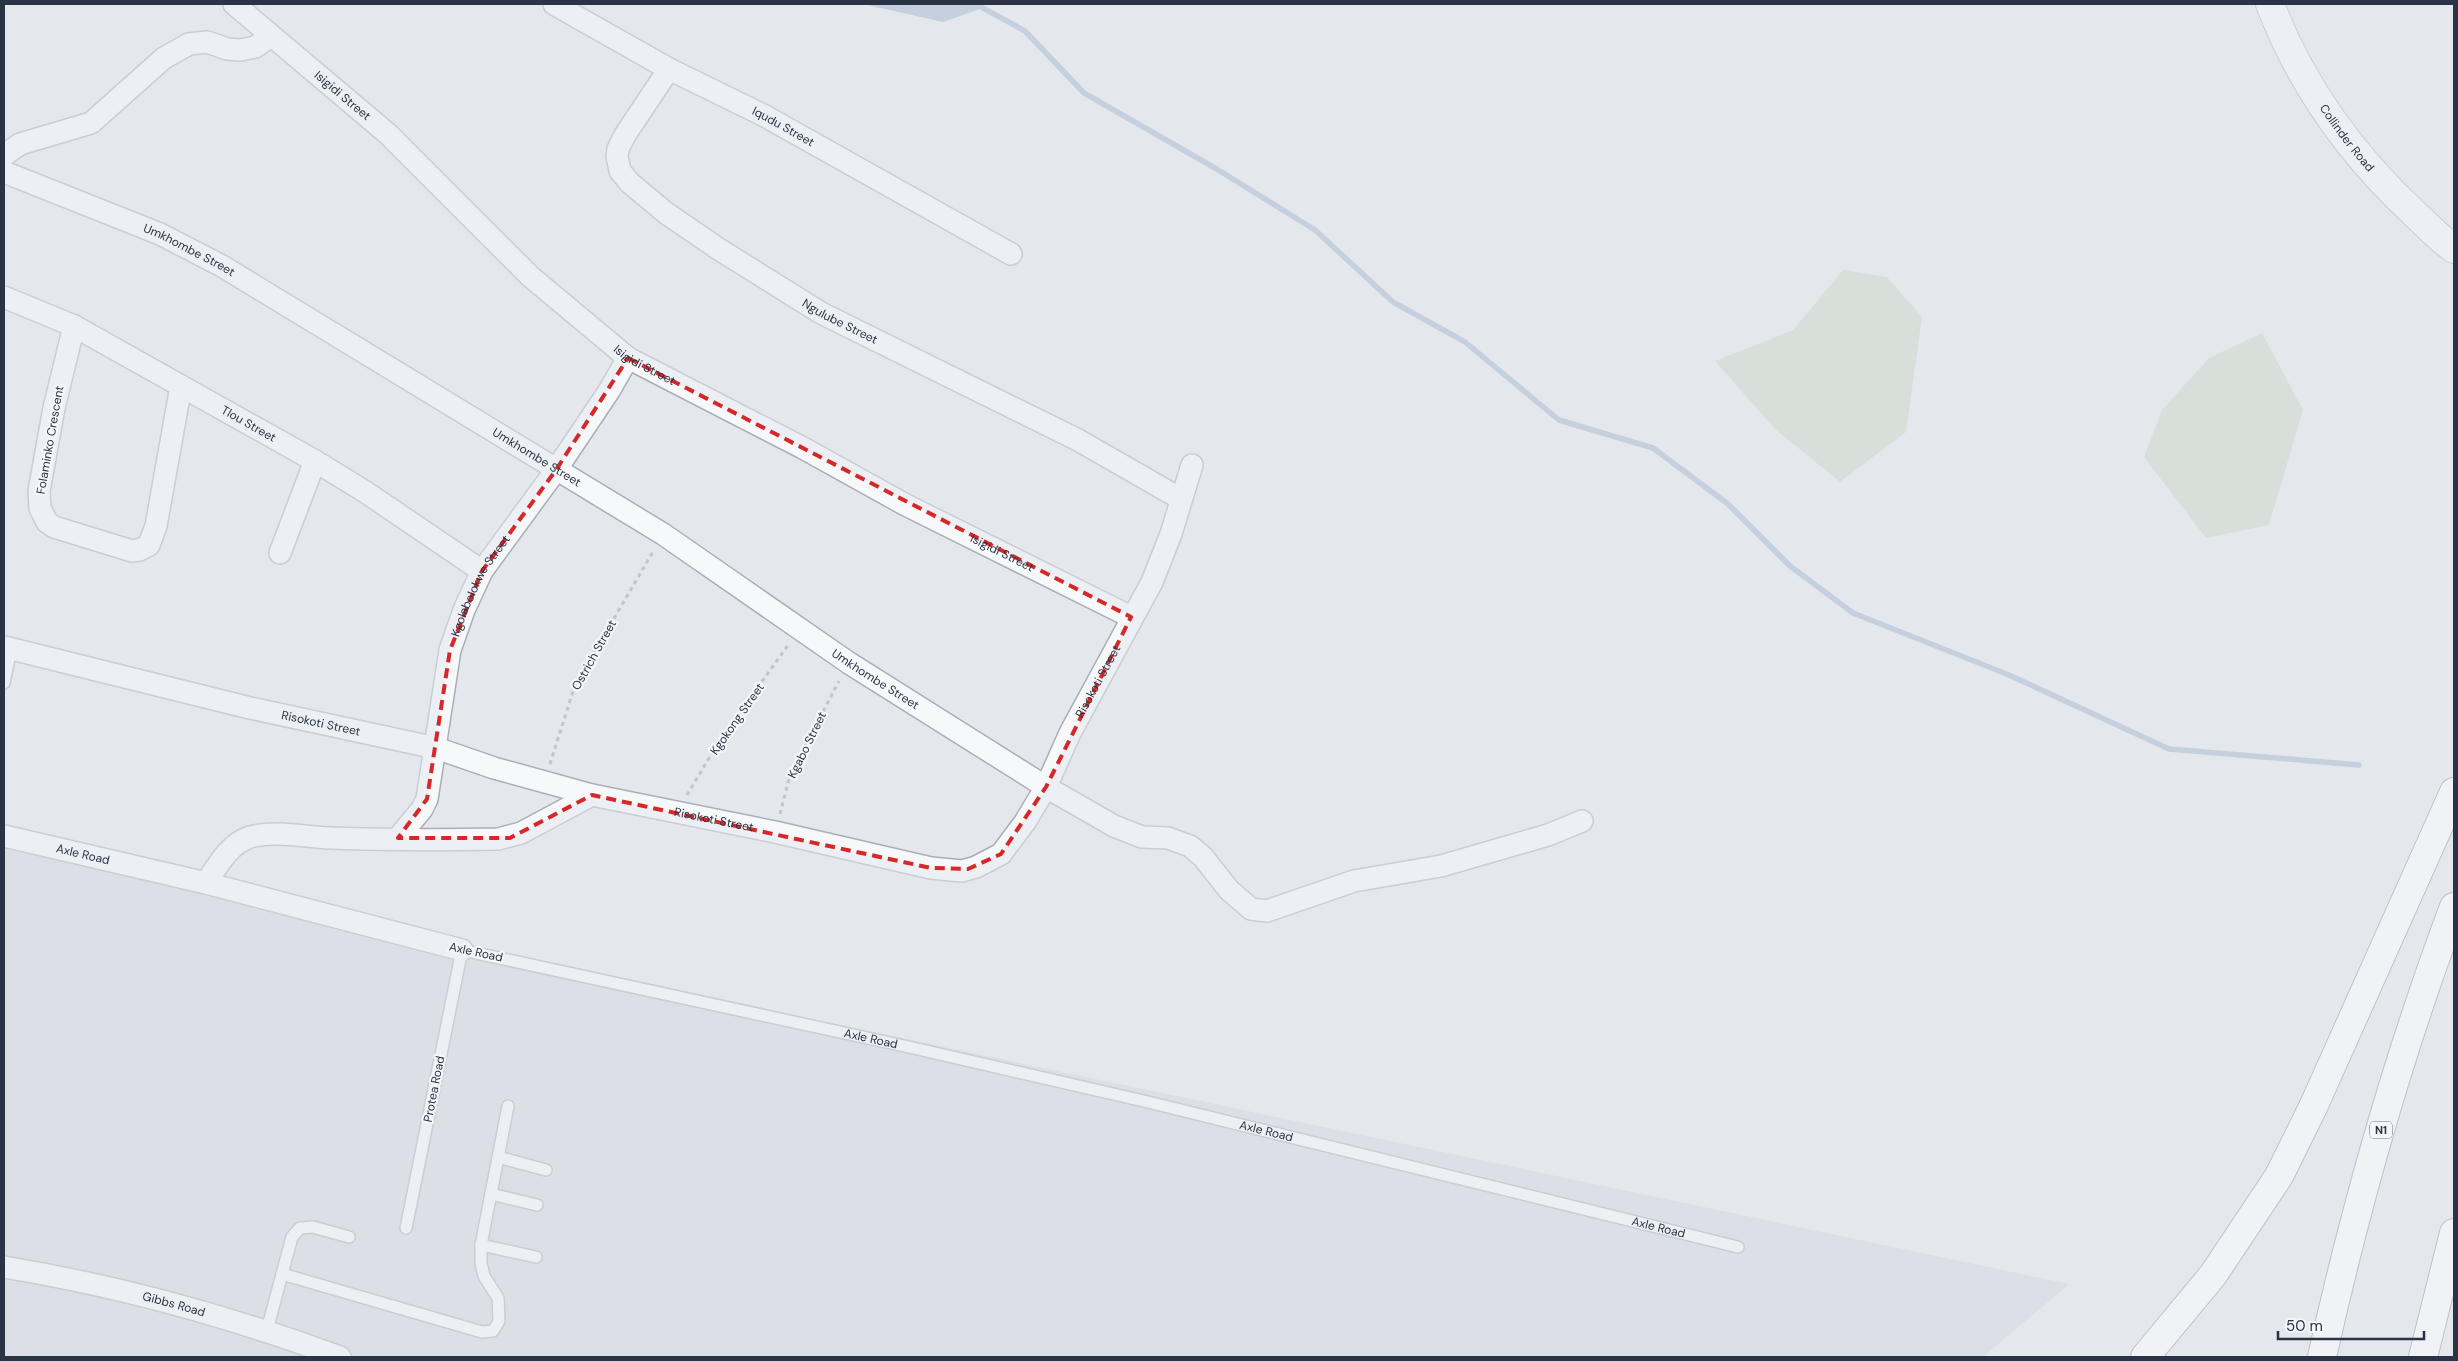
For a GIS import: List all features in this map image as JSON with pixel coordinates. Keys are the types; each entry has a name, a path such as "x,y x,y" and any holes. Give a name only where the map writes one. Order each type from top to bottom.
{"highway":[{"path":"2144,1357 2213,1275 2279,1176 2314,1105 2454,792"},
{"name":"N1","path":"2322,1357 2344,1259 2408,1039 2454,907"},
{"path":"2423,1357 2454,1233"}],"street":[{"name":"Isigidi Street","path":"234,4 388,134 531,277 628,358 803,448 904,504 1131,616"},
{"name":"Iqudu Street","path":"554,4 669,69 763,115 1011,254"},
{"name":"Collinder Road","path":"2270,4 2296,63 2326,111 2350,144 2398,199 2454,249"},
{"path":"4,154 20,144 92,124 164,58 189,44 206,42 227,49 240,50 255,46 271,36"},
{"name":"Ngulube Street","path":"669,69 625,135 618,149 617,156 620,171 630,183 666,213 717,248 821,313 1078,440 1181,499"},
{"name":"Umkhombe Street","path":"4,172 160,234 222,266 663,534 849,663 1046,786 1114,826 1142,837 1168,838 1190,846 1203,857 1228,890 1251,909 1267,911 1354,882 1441,866 1548,835 1582,821"},
{"name":"Tlou Street","path":"4,297 74,326 315,461 364,491 482,571"},
{"name":"Folaminko Crescent","path":"74,326 54,408 39,490 42,513 54,527 132,551 149,545 156,526 181,386"},
{"name":"Kgolabolokwe Street","path":"398,838 422,810 427,799 450,650 464,610 482,571 556,470 609,391 628,358"},
{"path":"280,553 315,461"},
{"name":"Risokoti Street","path":"8,648 250,708 436,748 544,783 592,795 775,832 931,868 962,870 976,867 1001,854 1025,822 1046,786 1070,733 1131,616 1152,582 1171,534 1192,465"},
{"path":"206,883 224,856 237,844 250,838 265,835 479,840 510,838 592,795"},
{"name":"Axle Road","path":"4,836 206,883 462,950"},
{"name":"Gibbs Road","path":"4,1267 106,1286 267,1330 340,1357"}],"lane":[{"path":"4,683 8,648"},
{"name":"Protea Road","path":"406,1228 462,950"},
{"name":"Axle Road","path":"462,950 909,1047 1138,1100 1738,1247"},
{"path":"282,1274 482,1332 493,1331 499,1321 498,1298 484,1276 481,1263 481,1245 508,1106"},
{"path":"498,1157 546,1170"},
{"path":"492,1194 537,1205"},
{"path":"267,1330 292,1237 300,1228 313,1227 349,1237"},
{"path":"481,1245 536,1257"}],"path":[{"name":"Ostrich Street","path":"544,783 575,685 663,534"},
{"name":"Kgokong Street","path":"676,812 717,746 800,628"},
{"name":"Kgabo Street","path":"775,832 790,774 849,663"}],"highlighted area":[{"path":"628,358 1131,617 1046,787 1001,854 968,869 931,868 592,795 510,838 398,838 427,799 450,650 482,571 556,470"}],"shaded area":[{"path":"4,849 2069,1284 1983,1357 4,1357"}],"green space":[{"path":"1843,270 1887,277 1922,317 1906,432 1840,482 1775,429 1715,361 1793,330"},
{"path":"2262,333 2303,410 2269,525 2206,538 2144,457 2162,410 2209,358"}],"water":[{"path":"863,4 983,4 983,8 943,22"}],"waterway":[{"path":"983,8 1025,31 1084,93 1215,168 1315,230 1393,302 1465,342 1559,420 1653,448 1728,504 1790,566 1853,613 2009,675 2169,749 2359,765"}]}
